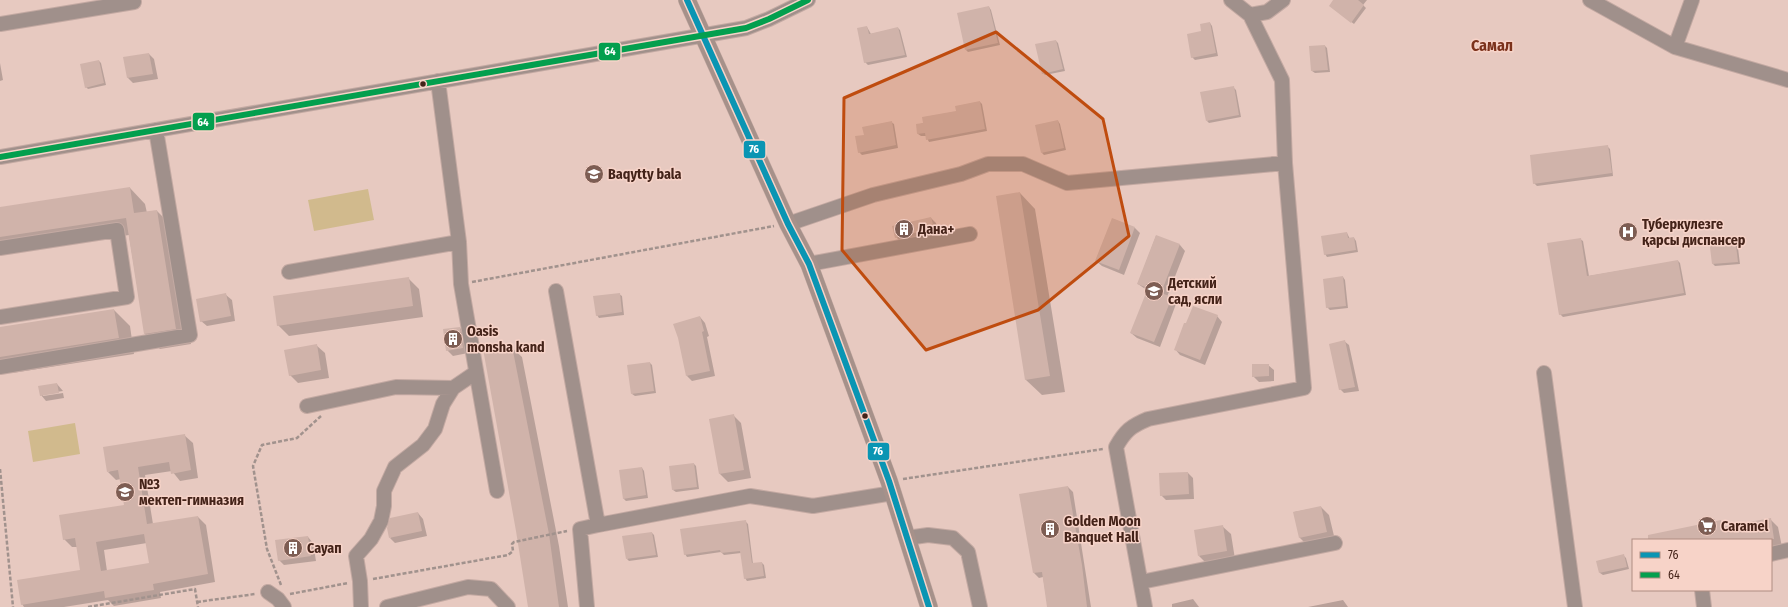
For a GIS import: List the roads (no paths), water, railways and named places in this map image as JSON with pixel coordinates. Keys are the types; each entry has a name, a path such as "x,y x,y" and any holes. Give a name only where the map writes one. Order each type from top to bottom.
{"main road":[{"path":"687,0 788,224 809,264 891,487 929,607"}],"street":[{"path":"0,157 746,28 769,19 808,0"},
{"path":"1145,607 1116,447 1122,436 1132,426 1148,419 1304,388 1285,163 1282,80 1250,15 1231,0"},
{"path":"1250,15 1267,12 1283,0"},
{"path":"1590,0 1675,47 1788,80"},
{"path":"1675,47 1692,0"},
{"path":"0,24 134,2"},
{"path":"438,81 459,242 461,284 475,373 497,490"},
{"path":"0,367 190,336 156,130"},
{"path":"788,224 873,195 961,174 988,164 1023,164 1067,183 1285,163"},
{"path":"0,248 117,230 128,297 0,317"},
{"path":"809,264 970,234"},
{"path":"290,272 459,242"},
{"path":"556,291 598,525"},
{"path":"361,607 360,581 356,556 371,539 381,521 384,506 384,491 395,467 423,445 435,429 443,404 453,388 475,373"},
{"path":"1544,373 1575,607"},
{"path":"307,406 396,387 453,388"},
{"path":"587,607 580,528 750,496 813,506 891,487"},
{"path":"907,538 928,535 953,538 968,552 980,607"},
{"path":"1141,582 1335,543"},
{"path":"1772,554 1788,550"},
{"path":"387,607 468,587 491,590 508,607"},
{"path":"1702,591 1704,607"}],"place":[{"name":"Baqytty bala","path":"594,174"},
{"name":"Дана+","path":"904,229"},
{"name":"Туберкулезге қарсы диспансер","path":"1628,232"},
{"name":"Детский сад, ясли","path":"1154,291"},
{"name":"Oasis monsha kand","path":"453,339"},
{"name":"№3 мектеп-гимназия","path":"125,492"},
{"name":"Caramel","path":"1707,526"},
{"name":"Golden Moon Banquet Hall","path":"1050,529"},
{"name":"Сауап","path":"293,548"}],"district":[{"name":"Самал","path":"1492,45"}]}
